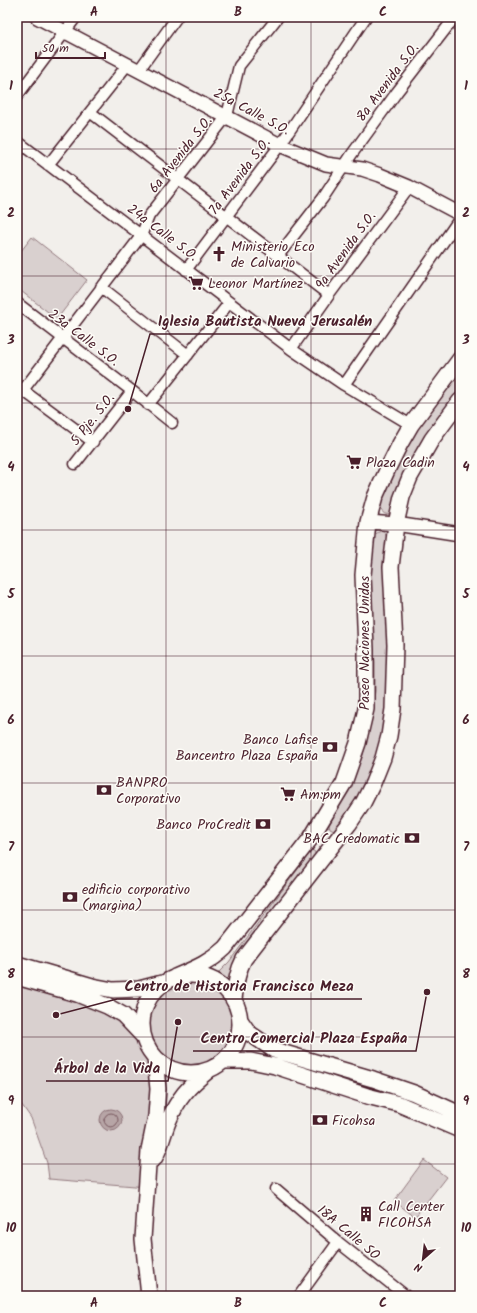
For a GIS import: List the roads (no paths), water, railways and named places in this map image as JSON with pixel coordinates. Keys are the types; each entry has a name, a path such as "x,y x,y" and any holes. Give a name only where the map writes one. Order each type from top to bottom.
{"main road":[{"name":"Paseo Naciones Unidas","path":"169,980 202,966 225,948 311,838 344,783 358,743 366,709 366,650 363,575 368,522 388,466 400,444 411,426 460,359"},
{"name":"Paseo Naciones Unidas","path":"234,999 236,978 244,959 349,824 366,796 378,772 389,736 393,709 395,645 391,567 396,524 402,497 410,476 432,439 460,401"},
{"path":"19,968 113,990 139,989 191,975 206,977 220,984 234,999 240,1020 240,1031 237,1042 232,1051 224,1060 197,1080 181,1096 168,1121 158,1152 148,1171"},
{"path":"19,968 107,1006 124,1015 143,1036"},
{"path":"169,980 149,998 144,1010 141,1023 143,1036 148,1048 155,1058 167,1067 182,1072 197,1073 211,1069"},
{"path":"240,1020 249,1033 274,1050 373,1079 420,1096 460,1114"},
{"path":"149,1296 143,1239 149,1150 156,1116 158,1089 155,1058"},
{"path":"224,1060 251,1061 275,1066 367,1096 399,1104 460,1130"}],"street":[{"name":"25a Calle S.O.","path":"37,17 280,145 326,164 362,169 380,175 409,187 460,214"},
{"path":"17,96 76,17"},
{"path":"48,165 90,112 134,67 177,17"},
{"name":"7a Avenida S.O.","path":"186,270 280,145 366,17"},
{"name":"8a Avenida S.O.","path":"278,256 323,198 397,92 455,17"},
{"name":"6a Avenida S.O.","path":"19,392 140,236 149,216 227,116 239,66 274,18"},
{"path":"90,112 330,295"},
{"name":"24a Calle S.O.","path":"17,141 140,236 291,349 344,385 411,426"},
{"name":"9a Avenida S.O.","path":"291,349 409,187"},
{"path":"344,385 460,218"},
{"path":"101,287 188,355"},
{"name":"23a Calle S.O.","path":"17,303 172,423"},
{"path":"148,405 229,303"},
{"name":"5 Pje. S.O.","path":"75,464 132,391"},
{"path":"19,392 93,442"},
{"path":"368,522 396,524 460,534"},
{"name":"18A Calle SO","path":"276,1189 338,1242 406,1296"},
{"path":"299,1296 338,1242"}],"water":[{"path":"111,1109 119,1112 122,1120 119,1128 111,1131 103,1128 100,1120 103,1112"}],"place":[{"name":"Ministerio Eco de Calvario","path":"219,254"},
{"name":"Leonor Martínez","path":"196,283"},
{"name":"Iglesia Bautista Nueva Jerusalén","path":"128,409"},
{"name":"Plaza Cadin","path":"354,462"},
{"name":"Banco Lafise Bancentro Plaza España","path":"330,747"},
{"name":"BANPRO Corporativo","path":"104,790"},
{"name":"Am:pm","path":"288,794"},
{"name":"Banco ProCredit","path":"263,824"},
{"name":"BAC Credomatic","path":"412,838"},
{"name":"edificio corporativo (margina)","path":"70,897"},
{"name":"Centro Comercial Plaza España","path":"427,992"},
{"name":"Centro de Historia Francisco Meza","path":"56,1015"},
{"name":"Árbol de la Vida","path":"178,1022"},
{"name":"Ficohsa","path":"320,1120"},
{"name":"Call Center FICOHSA","path":"366,1214"}]}
